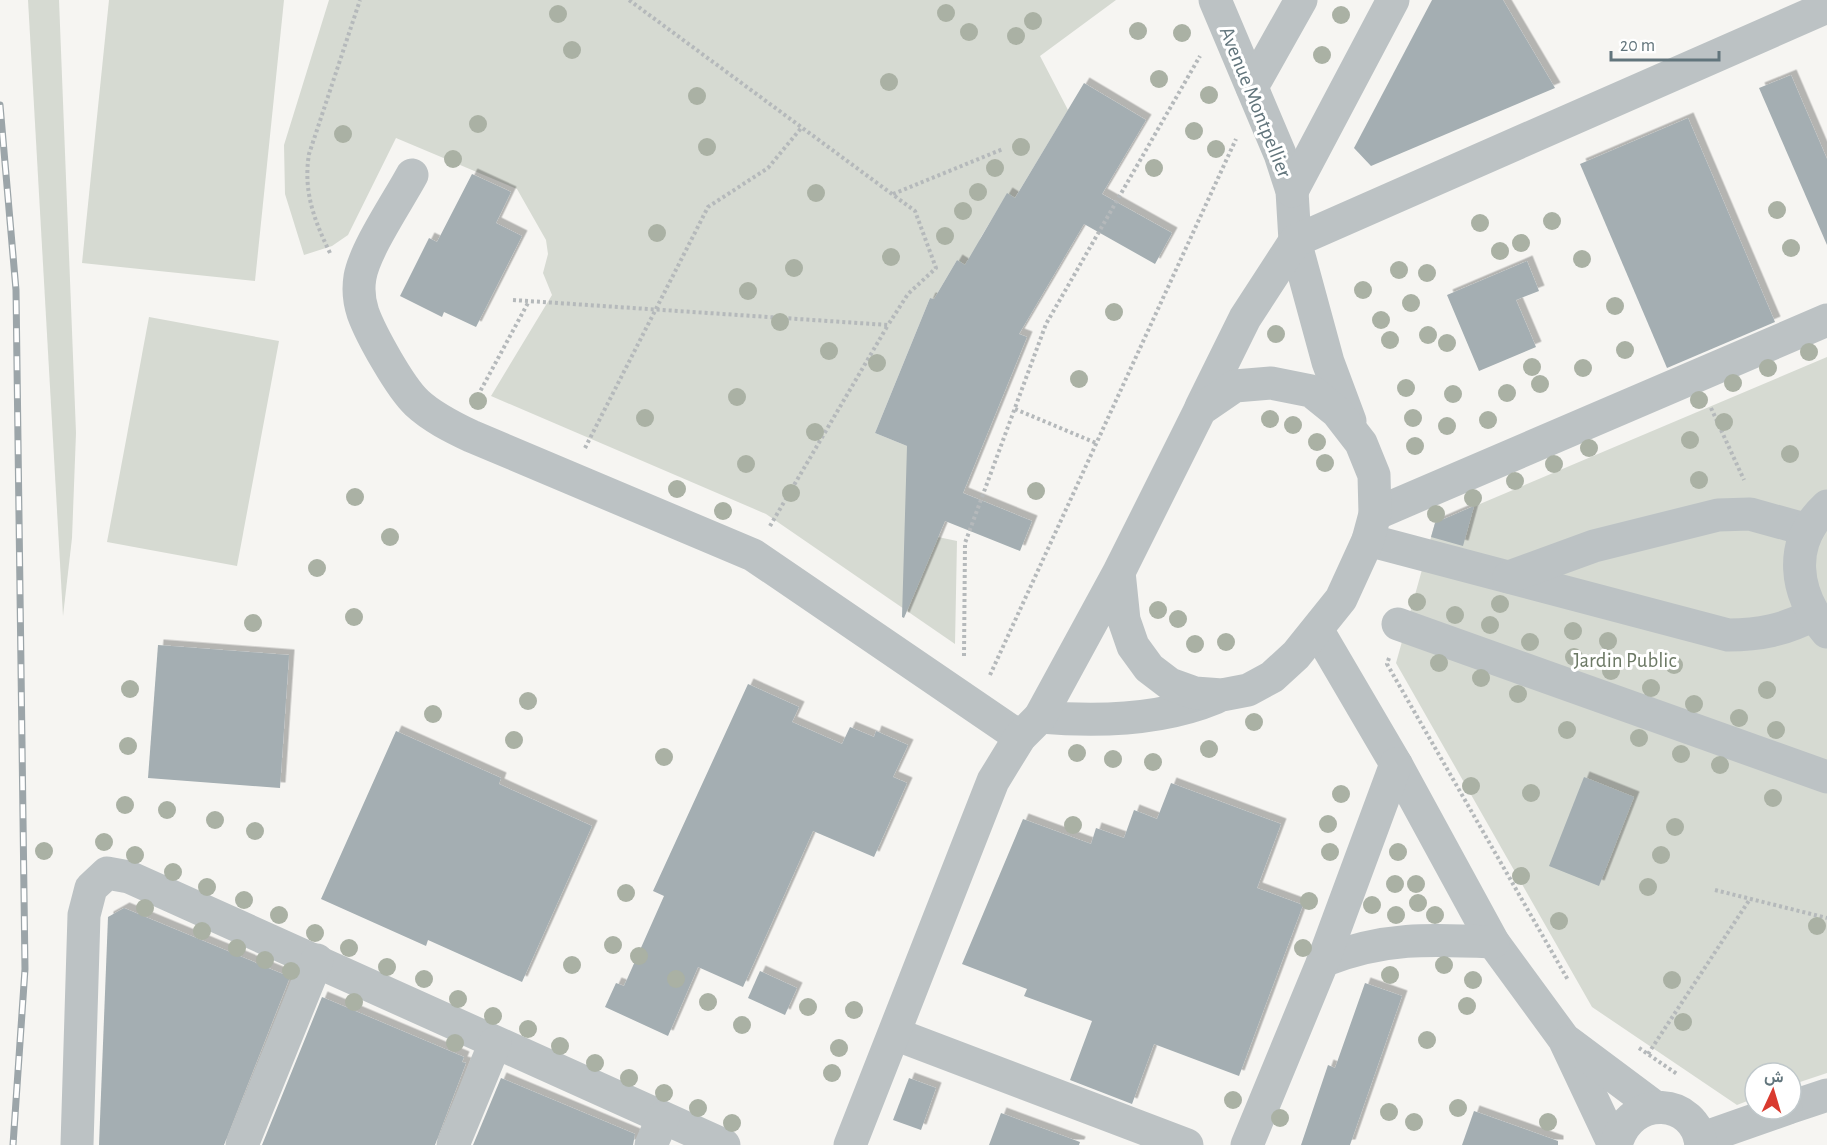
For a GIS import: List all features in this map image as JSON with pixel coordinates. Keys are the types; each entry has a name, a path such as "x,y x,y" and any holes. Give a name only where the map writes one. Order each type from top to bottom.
{"street":[{"name":"Avenue Montpellier","path":"1215,0 1280,154 1292,191 1295,241 1331,373 1342,405 1361,443"},
{"path":"1252,87 1301,0"},
{"path":"1292,191 1393,0"},
{"path":"850,1145 993,781 1030,727 1119,572 1245,318 1295,241 1827,7"},
{"path":"412,175 368,256 361,275 359,295 363,314 404,390 418,404 446,424 471,436 753,555 1030,727 1190,708 1222,695 1248,690 1272,677 1318,631 1341,599 1372,527 1374,475 1361,443 1337,412 1311,391 1271,383 1234,386 1200,410"},
{"path":"1372,527 1827,320"},
{"path":"1372,527 1509,578 1728,635 1769,633 1820,624 1803,596 1799,574 1801,551 1817,518 1761,518 1738,513 1718,514 1594,546 1509,578"},
{"path":"1119,572 1124,620 1133,646 1149,668 1178,687 1195,693 1222,695"},
{"path":"1398,624 1827,777"},
{"path":"1318,631 1396,764 1492,942 1564,1039 1615,1145"},
{"path":"1247,1145 1323,961 1396,764"},
{"path":"77,1145 84,915 91,888 107,873 129,877 317,960 495,1043 657,1131 724,1145"},
{"path":"1323,961 1355,948 1394,941 1446,939 1492,942"},
{"path":"242,1145 317,960"},
{"path":"895,1034 1187,1145"},
{"path":"1564,1039 1654,1107"},
{"path":"453,1145 495,1043"},
{"path":"1803,1103 1827,1095"},
{"path":"1615,1145 1619,1132 1628,1119 1640,1111 1654,1107 1670,1108 1683,1115 1694,1125 1701,1142 1755,1121"}],"path":[{"path":"333,260 308,198 306,173 309,154 360,0"},
{"path":"629,0 915,211 936,268 908,294 888,325 767,531"},
{"path":"964,658 965,543 1046,324 1202,53 1207,63"},
{"path":"585,448 708,207 768,168 802,128"},
{"path":"990,675 1238,136"},
{"path":"892,194 1003,149"},
{"path":"513,300 888,325"},
{"path":"1015,409 1096,443"},
{"path":"1713,413 1761,518"},
{"path":"1715,890 1827,918"},
{"path":"1648,1054 1750,899"}],"green space":[{"path":"28,0 59,0 76,433 72,538 63,616"},
{"path":"109,0 284,0 255,281 82,263"},
{"path":"329,0 1116,0 1040,56 1068,110 1015,198 1007,194 981,237 969,268 957,260 934,299 930,298 875,433 907,446 938,537 957,541 955,644 766,514 491,396 552,295 543,273 548,254 546,240 517,189 396,138 348,235 332,246 304,255 285,194 284,145"},
{"path":"149,317 279,341 237,566 107,542"},
{"name":"Jardin Public","path":"1827,357 1827,1073 1803,1081 1803,1061 1743,1061 1743,1103 1737,1105 1592,1007 1396,663 1435,523"}],"building":[{"path":"1432,0 1503,0 1555,88 1371,166 1354,148"},
{"path":"1791,75 1827,159 1827,245 1759,88"},
{"path":"1084,83 1146,120 1102,194 1172,233 1155,264 1084,224 1019,334 1027,337 963,493 1032,521 1020,551 945,521 904,618 902,617 907,446 875,433 930,298 934,299 957,260 965,265 1007,193 1015,198"},
{"path":"1688,118 1775,322 1667,368 1580,164"},
{"path":"472,174 511,192 496,223 522,236 476,327 444,312 442,317 400,296 429,238 437,242"},
{"path":"1527,261 1539,291 1516,300 1536,347 1479,371 1447,295"},
{"path":"1474,506 1463,546 1431,537 1435,523"},
{"path":"158,645 289,655 280,788 148,778"},
{"path":"748,684 799,707 792,722 842,744 850,727 874,737 876,731 908,745 893,777 907,783 874,857 813,831 743,987 698,967 668,1036 605,1007 616,983 624,986 664,896 653,891"},
{"path":"396,731 501,778 499,784 592,826 522,982 428,940 426,946 321,899"},
{"path":"1584,777 1634,797 1599,886 1549,866"},
{"path":"1171,783 1281,824 1257,888 1303,905 1239,1076 1154,1044 1132,1104 1070,1080 1092,1021 1024,996 1027,989 962,964 1023,819 1091,844 1096,828 1124,838 1134,810 1157,819"},
{"path":"124,908 290,977 224,1145 99,1145 108,917"},
{"path":"760,971 797,988 785,1015 748,998"},
{"path":"1365,983 1402,996 1350,1145 1301,1145 1328,1065 1335,1068"},
{"path":"322,997 464,1057 462,1062 466,1063 435,1145 262,1145"},
{"path":"501,1078 635,1134 633,1145 473,1145"},
{"path":"909,1078 936,1088 921,1130 893,1120"},
{"path":"1474,1111 1558,1141 1558,1145 1462,1145"},
{"path":"1001,1113 1080,1142 1079,1145 989,1145"}],"railway":[{"path":"0,105 16,290 25,969 13,1145"}]}
